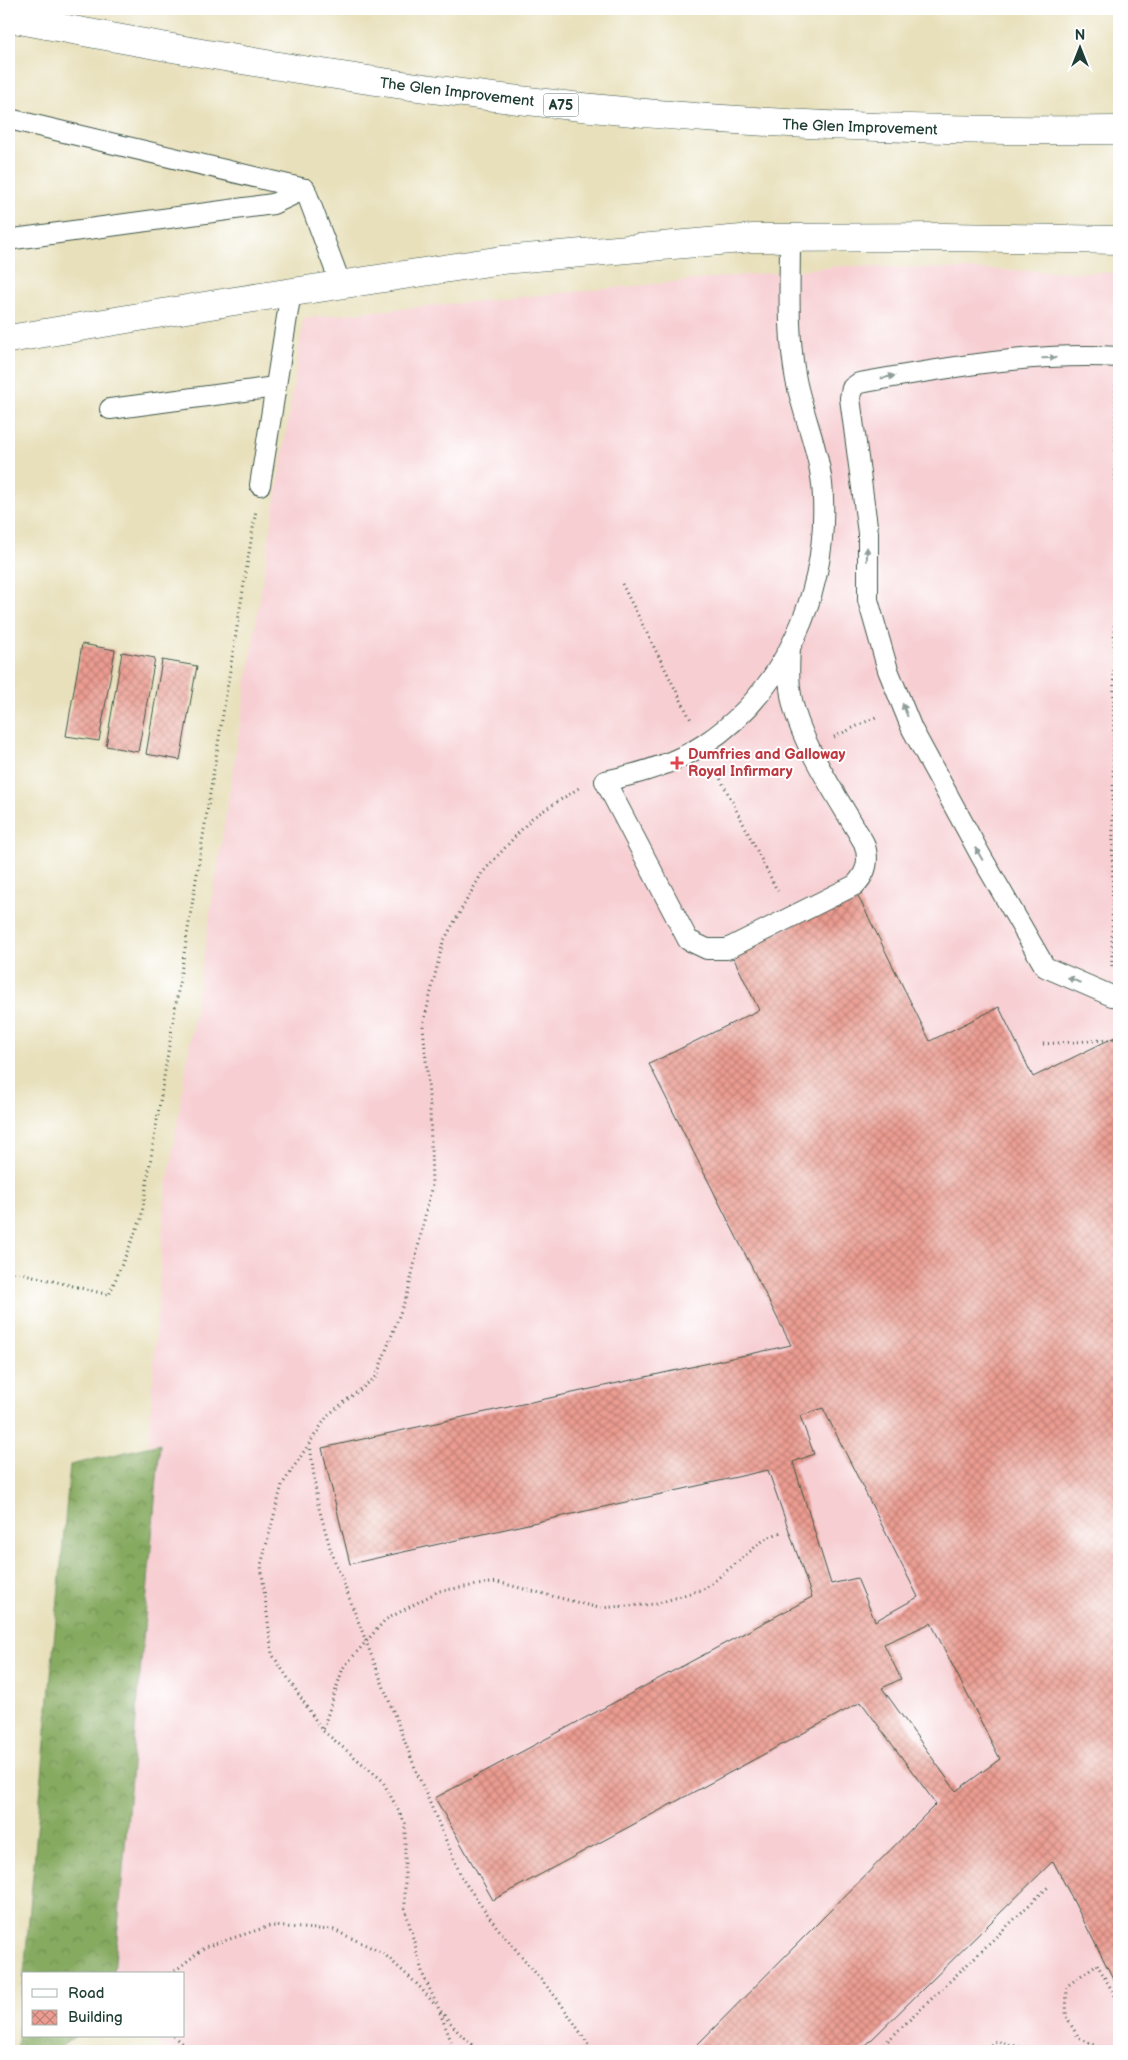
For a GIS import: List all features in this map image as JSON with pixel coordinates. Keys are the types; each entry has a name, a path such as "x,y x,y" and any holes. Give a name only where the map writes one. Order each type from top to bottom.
{"main road":[{"name":"The Glen Improvement","path":"9,18 290,69 522,101 800,125 942,130 1119,130"},
{"path":"9,339 290,292 502,260 752,238 1119,240"}],"lane":[{"path":"9,119 305,188"},
{"path":"9,237 14,240 273,204 305,188"},
{"path":"305,188 341,285"},
{"path":"790,237 789,315 792,348 796,380 820,469 824,522 820,566 811,600 790,648 760,692 742,712 703,745 645,771 605,781 688,940 707,949 722,950 855,885 866,870 868,861 864,843 811,748 796,717 791,694 790,648"},
{"path":"260,485 290,292"},
{"path":"1116,995 1045,967 970,836 912,729 888,670 868,600 868,533 850,398 852,388 859,383 944,367 1026,359 1118,357"},
{"path":"110,409 275,387"}],"path":[{"path":"1116,995 1118,357"},
{"path":"9,1270 109,1295 141,1219 260,485"},
{"path":"811,748 902,704"},
{"path":"455,2051 423,1976 405,1908 405,1822 382,1780 322,1730 272,1654 261,1565 282,1485 328,1415 376,1377 408,1292 432,1185 430,1107 423,1024 443,942 482,873 532,818 586,783 605,781"},
{"path":"1043,1044 1119,1039"},
{"path":"310,1443 317,1501 331,1551 417,1773 464,1880 496,1926 559,2001 593,2051"},
{"path":"322,1730 342,1668 385,1620 439,1591 497,1582 599,1608 656,1604 706,1588 765,1539 781,1532"},
{"path":"877,2051 1048,1887"},
{"path":"174,1972 205,1947 270,1926 334,1930 383,1953 418,1984 459,2033 480,2051"},
{"path":"1108,2051 1079,2038 1070,2024 1066,2017 1067,1986 1097,1964 1119,2004"},
{"path":"175,2038 191,2051"},
{"path":"983,2051 996,2041 1037,2051"}],"shaded area":[{"name":"Dumfries and Galloway Royal Infirmary","path":"841,266 1119,273 1119,2051 166,2051 150,2038 185,2038 185,1972 114,1972 164,1207 304,318"}],"green space":[{"path":"160,1444 114,1972 24,1972 70,1465"},
{"path":"22,1997 22,2038 72,2038 56,2051 17,2051"}],"building":[{"path":"82,644 115,650 99,741 66,736"},
{"path":"122,652 155,658 138,752 106,746"},
{"path":"162,660 197,666 180,760 146,754"},
{"path":"857,894 930,1041 999,1007 1033,1077 1119,1035 1119,1990 1053,1861 860,2051 691,2051 936,1804 861,1702 493,1900 435,1798 812,1597 768,1470 350,1564 322,1448 791,1345 649,1064 759,1010 732,955","holes":["823,1408 918,1597 875,1621 857,1578 831,1584 793,1462 814,1454 800,1416","931,1623 1000,1759 956,1791 882,1688 901,1679 884,1644"]}],"place":[{"name":"Dumfries and Galloway Royal Infirmary","path":"677,763"}]}
